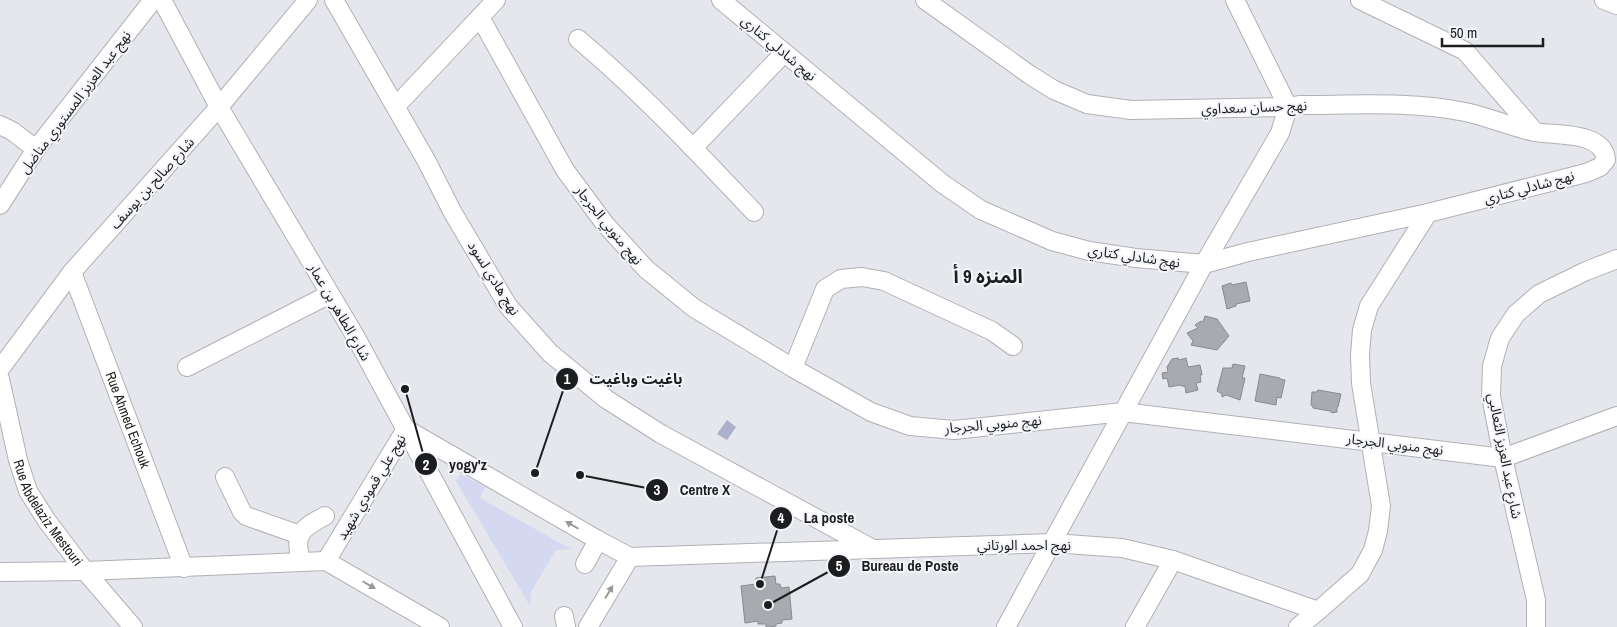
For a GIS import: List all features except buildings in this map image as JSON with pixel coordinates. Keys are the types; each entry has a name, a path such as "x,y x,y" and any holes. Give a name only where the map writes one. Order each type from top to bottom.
{"street":[{"name":"نهج عبد العزيز المستوري مناضل","path":"0,205 36,149 153,0"},
{"name":"شارع الطاهر بن عمار","path":"162,0 219,107 354,334 512,626"},
{"name":"شارع صالح بن يوسف","path":"0,368 72,272 219,107 308,0"},
{"name":"نهج هادي لسود","path":"334,0 508,306 550,354 606,399 661,434 871,548"},
{"path":"396,106 496,0"},
{"name":"نهج شادلي كتاري","path":"721,0 943,184 981,210 1052,241 1089,251 1136,258 1204,264 1248,252 1428,214 1586,173 1600,167 1606,160 1605,153"},
{"name":"نهج حسان سعداوي","path":"925,0 1030,75 1054,90 1087,104 1131,110 1288,107 1299,105 1413,105 1466,112 1535,132 1580,137 1600,146 1605,153"},
{"path":"1006,627 1204,264 1280,133 1288,107 1235,0"},
{"path":"1360,0 1465,51 1535,132"},
{"path":"1604,0 1617,5"},
{"name":"نهج منوبي الجرجار","path":"480,17 565,170 605,224 646,270 694,308 793,368 871,412 910,426 954,430 1123,412 1503,458 1617,416"},
{"path":"578,38 598,55 693,148 754,212"},
{"path":"693,148 784,53"},
{"path":"0,125 12,131 36,149"},
{"path":"1298,627 1318,612 1360,574 1373,550 1378,532 1381,506 1361,383 1360,355 1362,330 1369,306 1428,214"},
{"name":"شارع عبد العزيز الثعالبي","path":"1536,627 1536,600 1503,458 1491,396 1492,366 1500,338 1516,314 1540,294 1586,271 1617,259"},
{"name":"Rue Ahmed Echouk","path":"72,272 184,568"},
{"path":"793,368 825,289 841,279 862,277 884,281 992,331 1013,346"},
{"path":"186,367 330,294"},
{"name":"Rue Abdelaziz Mestouri","path":"0,379 18,460 28,491 47,521 85,571 134,627"},
{"name":"نهج علي قمودي شهيد","path":"326,561 406,429 630,557"},
{"path":"225,476 242,512 246,516 300,535"},
{"path":"302,562 297,549 300,535 304,529 325,516"},
{"path":"585,564 598,540"},
{"name":"نهج احمد الورتاني","path":"630,557 1052,543 1122,548 1173,560 1318,612"},
{"path":"588,627 630,557"},
{"path":"1136,627 1173,560"},
{"path":"0,572 184,568 326,561 435,626"}],"shaded area":[{"path":"727,420 736,427 727,440 717,434"},
{"path":"460,474 485,487 480,498 571,549 556,550 531,592 530,606 456,481"}],"place":[{"name":"yogy'z","path":"405,389"},
{"name":"باغيت وباغيت","path":"535,473"},
{"name":"Centre X","path":"580,475"},
{"name":"La poste","path":"760,584"},
{"name":"Bureau de Poste","path":"768,605"}],"district":[{"name":"المنزه 9 أ","path":"988,276"}]}
